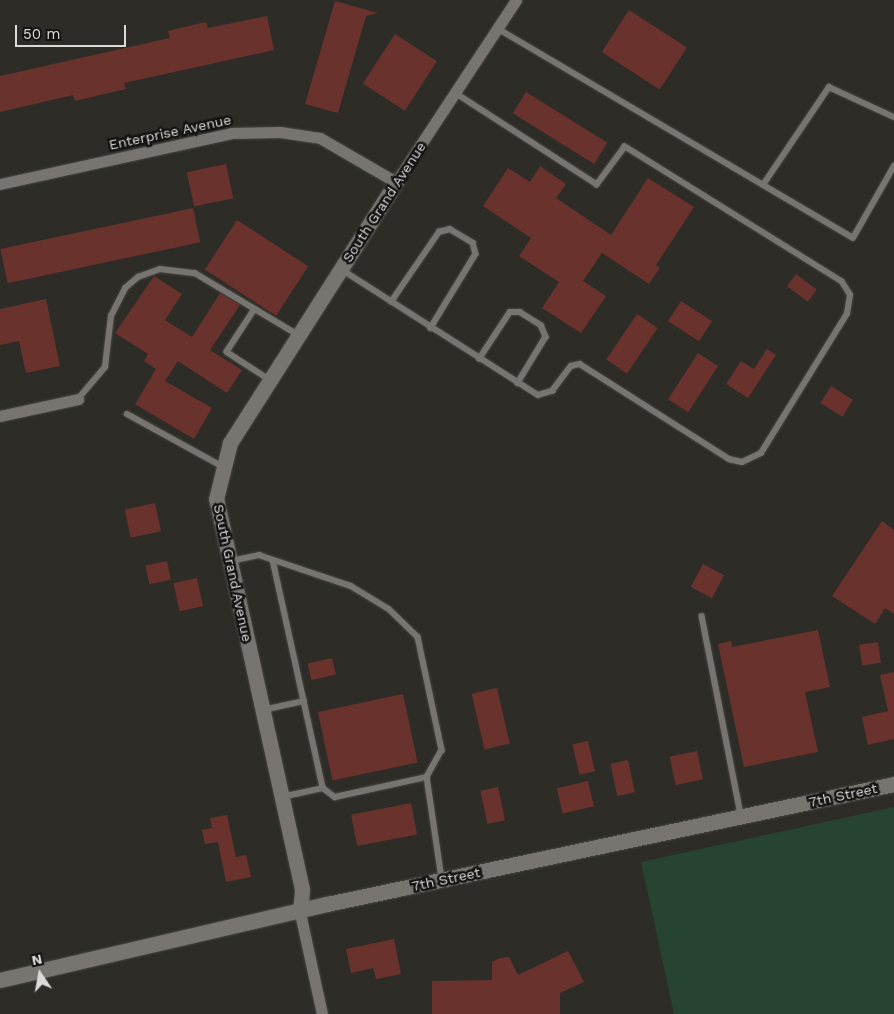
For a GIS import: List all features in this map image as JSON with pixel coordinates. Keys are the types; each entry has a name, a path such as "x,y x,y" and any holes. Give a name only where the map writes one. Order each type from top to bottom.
{"street":[{"name":"South Grand Avenue","path":"322,1014 300,913 302,889 216,499 230,443 396,182 516,0"},
{"name":"Enterprise Avenue","path":"0,184 231,133 280,132 320,138 396,182"},
{"path":"0,416 78,399"},
{"name":"7th Street","path":"0,980 442,880 894,784"}],"lane":[{"path":"498,28 853,238 894,166"},
{"path":"763,185 829,87 894,117"},
{"path":"341,269 518,383 546,395 571,366 580,364 729,458 752,460 761,453 847,314 850,295 842,282 625,147 597,185 455,94"},
{"path":"391,302 439,232 450,229 473,244 476,254 431,328"},
{"path":"78,399 105,367 111,316 125,288 138,277 160,269 195,273 299,336"},
{"path":"255,309 226,352 270,380"},
{"path":"479,359 510,312 520,312 541,325 546,337 518,383"},
{"path":"127,414 224,467"},
{"path":"231,562 259,555 352,586 389,609 418,637 442,750 427,777 437,824 435,847 442,880"},
{"path":"272,560 323,788 335,797 427,777"},
{"path":"702,616 742,817"},
{"path":"263,710 304,701"},
{"path":"282,797 323,788"}],"green space":[{"path":"894,807 894,1014 674,1014 641,862"}],"building":[{"path":"335,1 378,13 366,16 338,113 305,104"},
{"path":"629,10 687,48 660,90 602,52"},
{"path":"267,16 274,50 124,83 126,89 75,101 73,95 0,112 0,76 170,38 168,31 206,22 208,28"},
{"path":"395,34 437,61 405,111 363,83"},
{"path":"526,92 607,143 594,164 513,113"},
{"path":"226,164 233,198 194,207 187,172"},
{"path":"540,166 566,184 556,198 611,235 648,178 694,207 656,265 660,268 649,284 602,253 583,281 606,296 581,333 542,308 559,282 519,256 531,238 483,206 508,168 530,182"},
{"path":"193,208 200,242 8,283 0,249"},
{"path":"237,220 308,266 276,316 205,269"},
{"path":"796,274 817,290 808,302 787,286"},
{"path":"154,276 182,294 165,320 192,337 220,293 240,305 210,350 242,370 227,393 178,361 165,381 212,408 194,439 135,404 156,369 144,361 148,354 115,333"},
{"path":"46,299 60,366 26,373 19,341 0,345 0,309"},
{"path":"681,301 712,321 699,341 668,321"},
{"path":"637,314 658,328 627,374 606,360"},
{"path":"767,349 776,355 748,398 726,384 741,361 754,369"},
{"path":"698,353 718,366 688,412 668,399"},
{"path":"831,386 853,400 842,417 820,403"},
{"path":"155,503 161,531 131,538 125,509"},
{"path":"882,521 894,530 894,614 885,608 875,624 832,596"},
{"path":"167,561 171,580 149,584 145,566"},
{"path":"703,564 724,575 712,598 691,587"},
{"path":"197,578 203,606 180,611 174,583"},
{"path":"818,630 830,687 805,692 818,752 744,767 718,644 731,641 732,647"},
{"path":"878,642 881,663 862,665 859,645"},
{"path":"332,658 336,675 311,680 308,664"},
{"path":"894,672 894,739 868,745 862,717 888,711 880,675"},
{"path":"497,688 510,744 484,749 472,694"},
{"path":"403,694 418,762 332,781 318,712"},
{"path":"588,741 595,771 579,775 572,745"},
{"path":"697,751 703,779 676,785 670,757"},
{"path":"628,760 635,792 617,796 610,764"},
{"path":"588,781 594,806 563,814 557,788"},
{"path":"498,787 505,820 487,824 480,791"},
{"path":"411,803 417,834 357,846 351,815"},
{"path":"227,815 236,857 246,855 251,877 226,882 218,842 205,844 202,830 212,828 210,818"},
{"path":"394,939 401,974 376,979 373,968 351,973 346,949"},
{"path":"568,951 584,982 560,993 560,1014 432,1014 432,981 492,980 492,962 500,958 509,957 518,975"}]}
